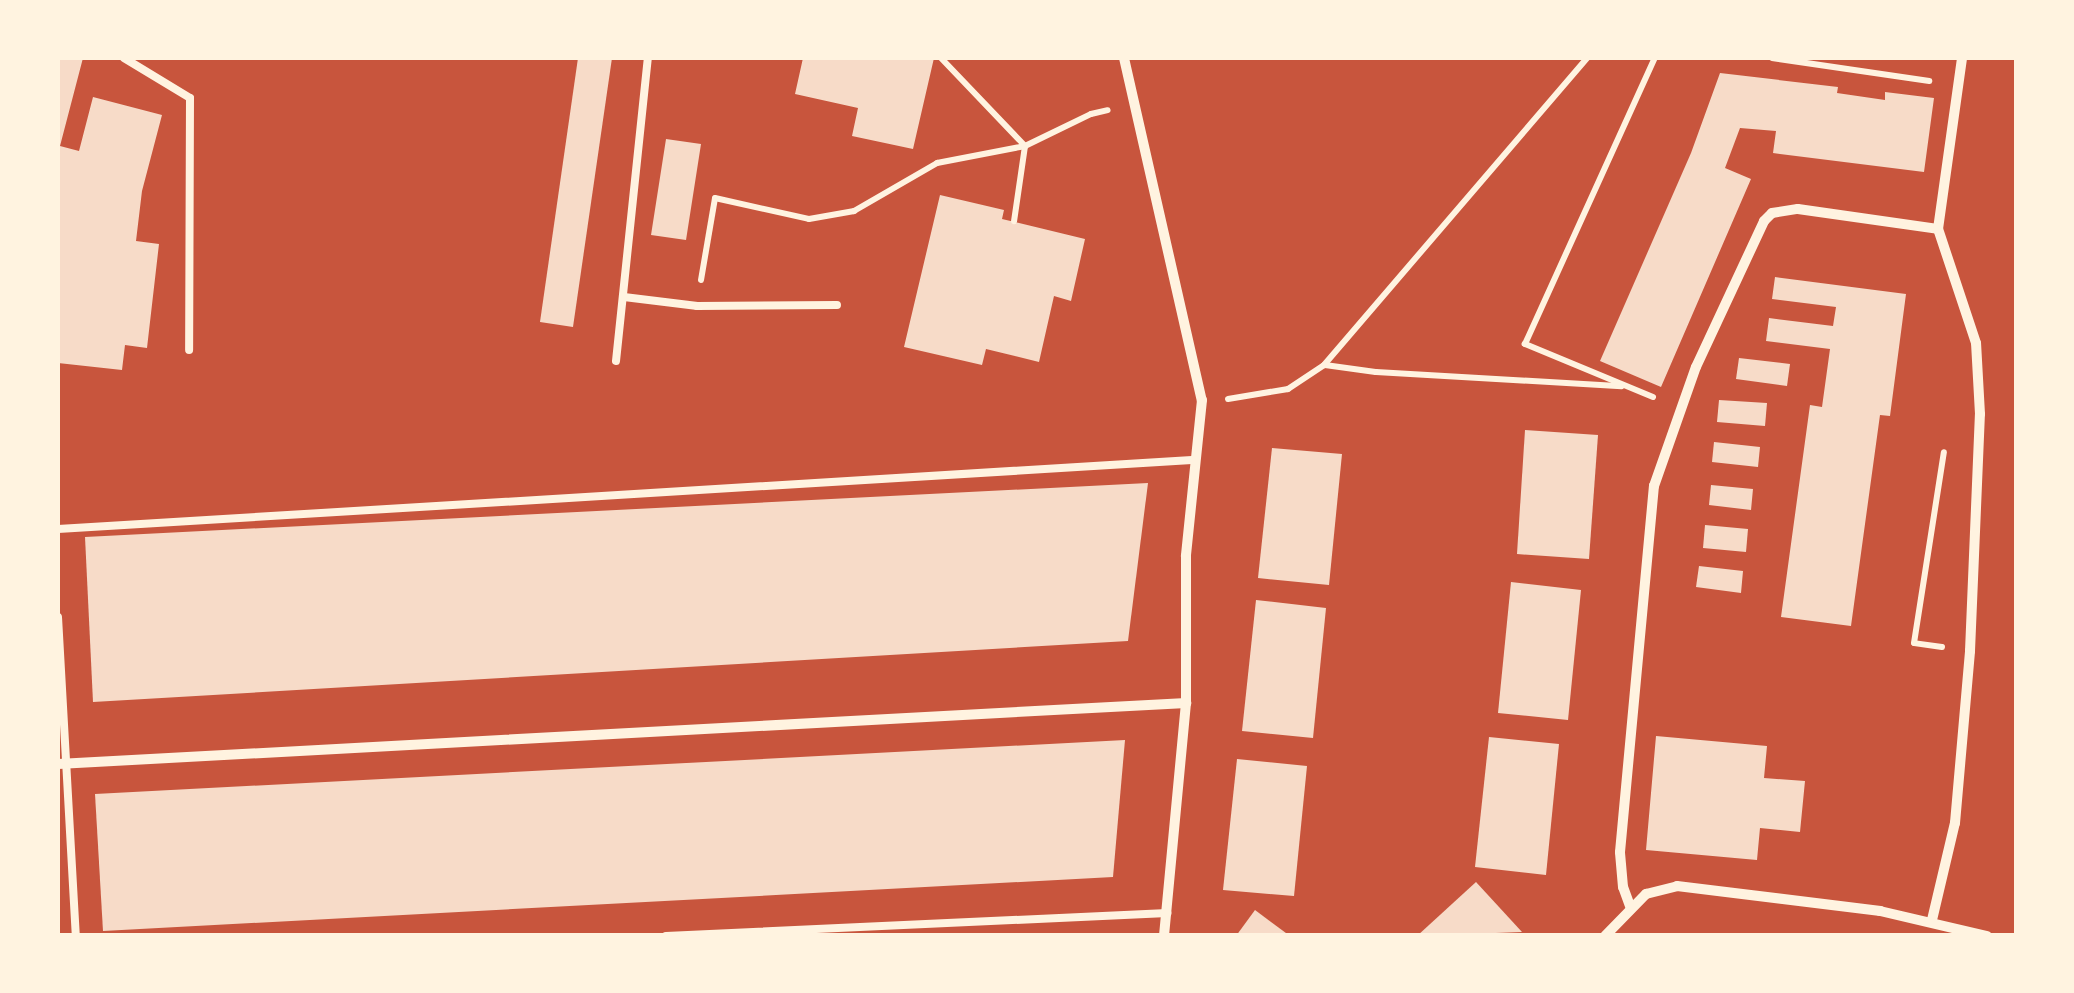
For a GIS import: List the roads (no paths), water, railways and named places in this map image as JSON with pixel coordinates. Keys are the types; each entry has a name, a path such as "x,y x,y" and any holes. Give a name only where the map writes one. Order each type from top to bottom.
{"street":[{"path":"1124,58 1202,400 1192,460 1186,556 1186,703 1164,936"},
{"path":"1932,920 1946,871 1956,804 1970,651 1980,377 1976,343 1938,229 1962,58"},
{"path":"1630,906 1623,887 1620,852 1654,486 1711,335 1764,221 1772,213 1798,209 1938,229"},
{"path":"60,764 1186,703"},
{"path":"1605,936 1630,906 1660,888 1697,886 1932,920 1987,936"}],"lane":[{"path":"124,58 190,98 188,350"},
{"path":"616,361 648,58"},
{"path":"624,297 697,306 837,305"},
{"path":"58,529 1192,460"},
{"path":"58,617 60,764 76,936"},
{"path":"666,936 1167,914"},
{"path":"1926,936 1932,920"}]}
